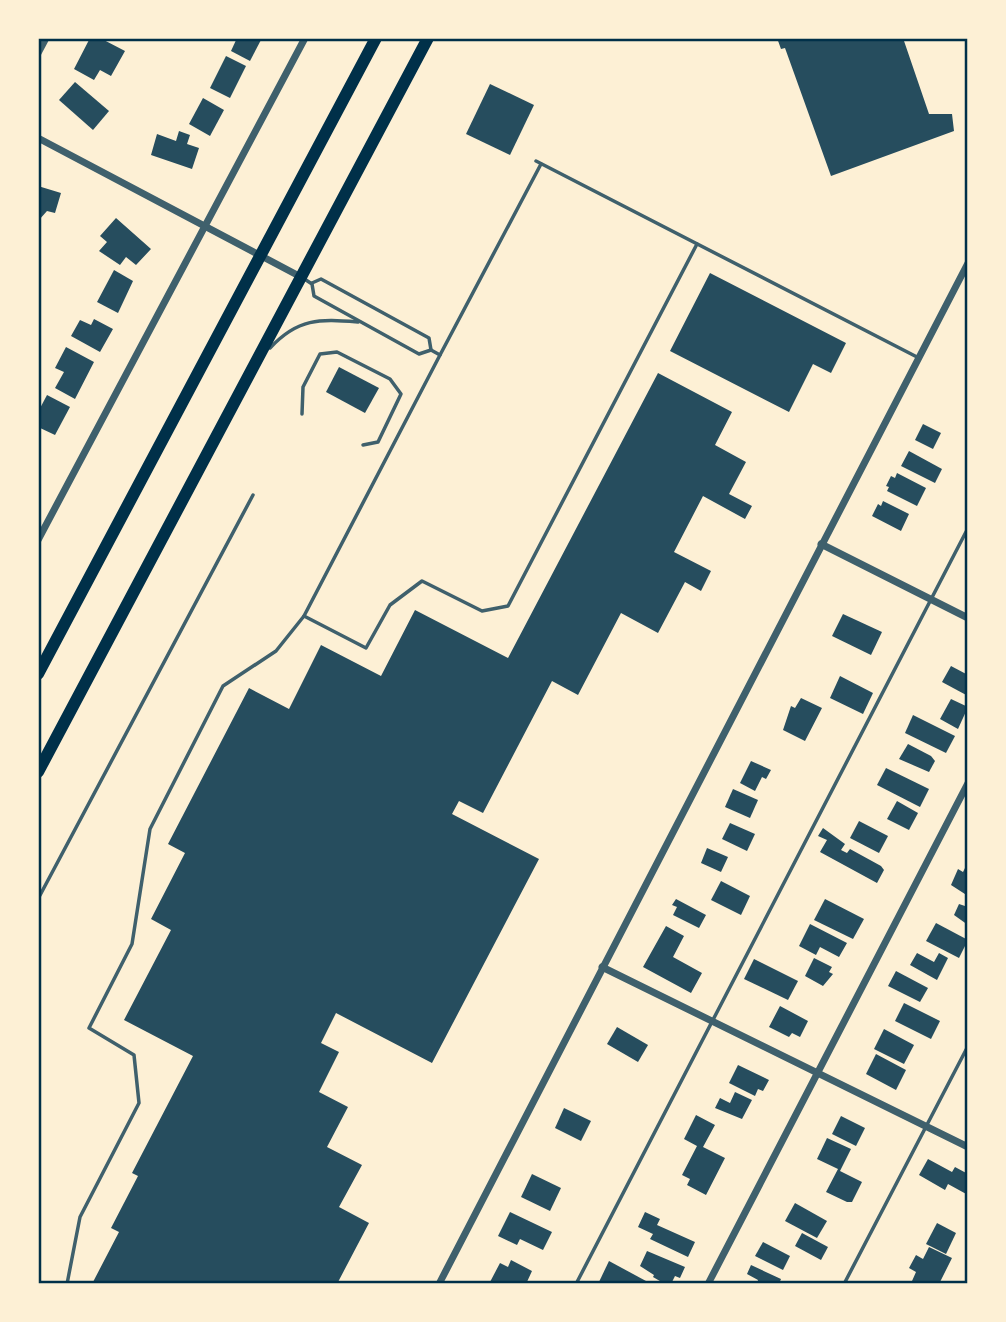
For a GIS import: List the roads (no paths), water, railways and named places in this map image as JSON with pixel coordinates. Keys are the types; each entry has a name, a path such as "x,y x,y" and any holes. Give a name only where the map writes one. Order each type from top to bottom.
{"main road":[{"path":"38,674 376,38"},
{"path":"38,772 256,362 307,280 428,38"}],"street":[{"path":"38,52 46,38"},
{"path":"38,540 305,38"},
{"path":"38,138 262,253 307,280"},
{"path":"439,1283 917,356 968,263"},
{"path":"821,544 968,618"},
{"path":"708,1283 968,783"},
{"path":"602,967 968,1147"}],"lane":[{"path":"67,1283 80,1217 139,1103 134,1055 89,1028 132,944 150,829 223,686 276,651 304,616 538,163 917,356"},
{"path":"304,616 366,649 390,604 422,581 482,611 508,606 697,244"},
{"path":"431,350 429,338 417,331 321,279 307,280 313,296 419,354 431,350 440,355"},
{"path":"256,362 281,337 298,325 320,320 362,323"},
{"path":"302,414 303,387 320,354 337,352 390,379 401,394 378,442 363,445"},
{"path":"38,898 253,495"},
{"path":"576,1283 968,527"},
{"path":"844,1283 968,1046"}]}
